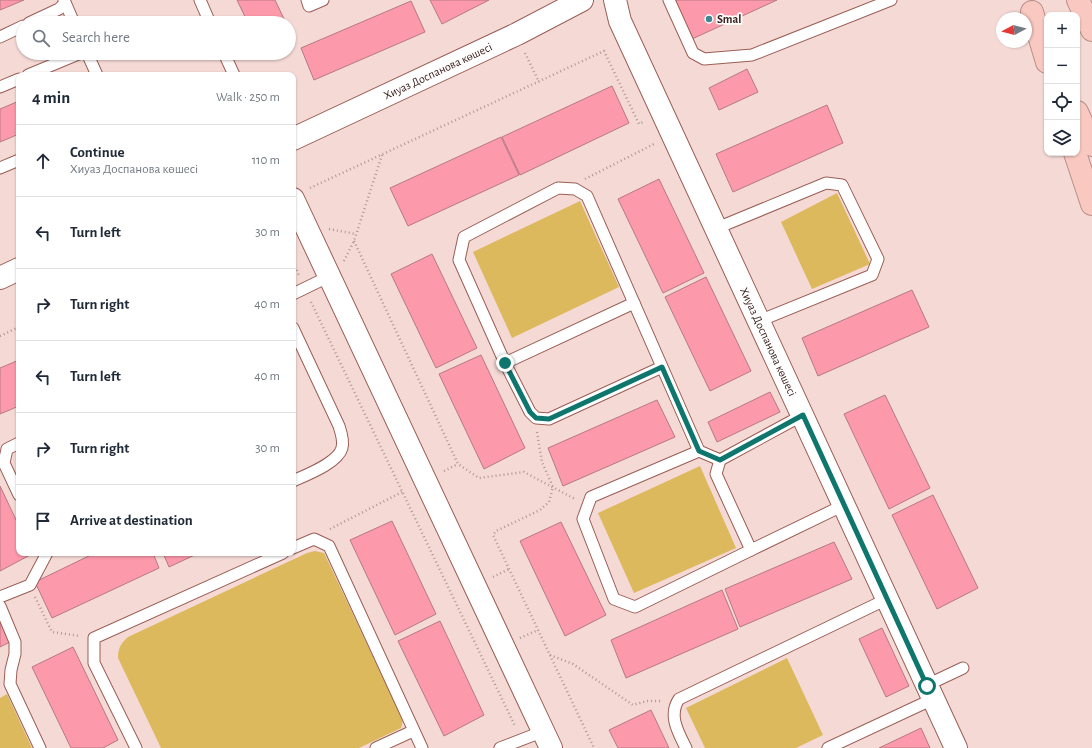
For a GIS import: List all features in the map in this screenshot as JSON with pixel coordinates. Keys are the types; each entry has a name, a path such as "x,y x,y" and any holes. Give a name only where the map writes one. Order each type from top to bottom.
{"highway":[{"path":"1078,0 1092,19"},
{"path":"1078,0 1092,30"},
{"path":"1029,6 1044,38"},
{"path":"1029,6 1044,53"},
{"path":"1080,119 1092,145"},
{"path":"1075,156 1092,204"}],"street":[{"name":"Хиуаз Доспанова көшесі","path":"296,138 517,34 582,0"},
{"name":"Хиуаз Доспанова көшесі","path":"615,0 620,21 717,228 956,748"},
{"path":"300,194 330,276 547,739"},
{"path":"0,278 16,270"}],"lane":[{"path":"200,0 207,16"},
{"path":"307,0 309,6 323,0"},
{"path":"668,0 693,53 704,59 752,55 891,0"},
{"path":"44,16 59,9 65,1"},
{"path":"65,1 71,16"},
{"path":"0,37 16,29"},
{"path":"35,72 64,60"},
{"path":"90,60 96,72"},
{"path":"227,60 233,72"},
{"path":"0,87 16,80"},
{"path":"0,168 16,161"},
{"path":"717,228 826,183 842,185 878,258 872,275 759,320"},
{"path":"662,367 549,419 536,418 530,412 505,363 458,260 464,237 558,188 575,189 588,196 699,451 720,460"},
{"path":"296,292 330,276"},
{"path":"505,363 634,303"},
{"path":"296,334 339,426 342,438 342,448 336,457 316,470 296,480"},
{"path":"751,550 716,474 720,460 803,415"},
{"path":"16,444 7,449 4,463 16,489"},
{"path":"699,451 591,497 584,519 614,599 635,607 844,505"},
{"path":"296,547 314,539 329,546 422,748"},
{"path":"0,597 30,586 45,556"},
{"path":"136,748 94,663 94,638 276,556"},
{"path":"686,748 674,724 675,705 679,699 887,599"},
{"path":"0,606 15,642 15,654 5,687 40,748"},
{"path":"828,748 930,692 963,668"},
{"path":"376,748 413,731"},
{"path":"504,747 522,739 547,739"}],"path":[{"path":"517,34 539,82"},
{"path":"300,194 382,154 604,51 639,124 662,110"},
{"path":"575,189 586,177 674,135"},
{"path":"330,276 337,274 354,241 382,154"},
{"path":"354,241 458,464 479,478 524,472 588,507"},
{"path":"296,270 522,739"},
{"path":"0,336 16,328"},
{"path":"536,418 539,450 542,462 553,487 549,502 540,510 496,531 493,535 594,748"},
{"path":"314,539 425,480"},
{"path":"30,586 52,632 94,638"},
{"path":"550,655 574,664 633,705 647,701 664,700 675,705"}],"shaded area":[{"path":"837,193 870,264 812,289 781,222"},
{"path":"580,201 619,287 512,338 473,252"},
{"path":"700,466 736,548 634,593 598,513"},
{"path":"315,551 324,553 403,720 401,728 359,748 161,748 118,658 119,649 123,641 128,637 307,553"},
{"path":"787,658 823,735 796,748 705,748 686,708"},
{"path":"7,694 32,748 0,748 0,698"}],"building":[{"path":"0,0 24,0 0,10"},
{"path":"237,0 275,0 283,16 245,16"},
{"path":"430,0 489,0 442,24"},
{"name":"Smal","path":"674,0 777,0 692,39"},
{"path":"411,1 425,32 314,80 301,48"},
{"path":"747,69 758,92 719,110 709,88"},
{"path":"612,86 629,123 520,175 502,137"},
{"path":"16,102 16,135 0,142 0,109"},
{"path":"827,105 843,143 733,192 716,154"},
{"path":"501,137 519,175 408,226 390,188"},
{"path":"659,179 704,273 663,293 618,199"},
{"path":"432,254 477,348 436,368 391,274"},
{"path":"706,277 751,371 710,391 665,297"},
{"path":"912,290 929,327 818,376 802,338"},
{"path":"481,355 525,448 484,469 439,374"},
{"path":"16,361 16,407 0,414 0,368"},
{"path":"770,392 780,412 717,442 708,422"},
{"path":"885,395 930,488 889,509 844,414"},
{"path":"657,400 675,437 563,486 548,448"},
{"path":"0,486 16,520 16,556 28,556 0,571"},
{"path":"933,495 978,588 937,609 892,515"},
{"path":"392,521 436,614 395,635 350,540"},
{"path":"561,522 606,615 565,636 520,541"},
{"path":"834,542 852,579 740,627 725,589"},
{"path":"89,556 154,556 159,568 52,618 35,582"},
{"path":"164,556 193,556 169,567"},
{"path":"722,590 738,629 626,678 611,640"},
{"path":"0,615 12,641 0,647"},
{"path":"440,621 484,715 444,736 398,641"},
{"path":"882,628 909,686 886,697 859,639"},
{"path":"73,647 118,740 103,748 71,748 32,667"},
{"path":"651,710 669,748 618,748 609,730"},
{"path":"921,728 930,748 879,748"}],"place":[{"name":"Smal","path":"709,19"}],"route":[{"path":"505,363 530,412 536,418 549,419 662,367 699,451 720,460 803,415 927,686"}]}
